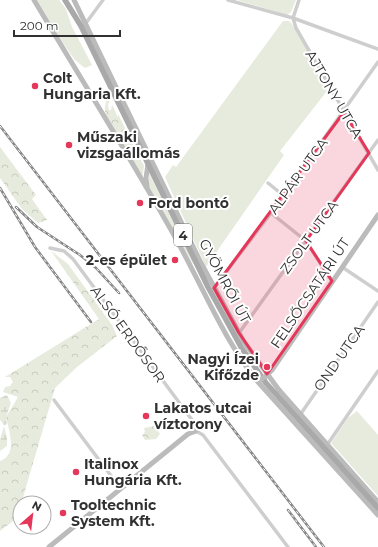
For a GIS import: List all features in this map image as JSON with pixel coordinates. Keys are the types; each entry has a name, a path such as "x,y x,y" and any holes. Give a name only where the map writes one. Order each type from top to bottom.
{"main road":[{"name":"4","path":"65,0 81,26 222,314 254,366 296,417 378,508"}],"street":[{"name":"GYÖMRŐI ÚT","path":"34,0 151,196 196,275 228,338 259,381 378,515"},
{"name":"GYÖMRŐI ÚT","path":"74,0 112,81 214,288 239,334 266,375 378,502"},
{"path":"86,23 103,0"},
{"path":"228,0 293,18 378,49"},
{"path":"293,18 299,0"},
{"name":"AJTONY UTCA","path":"293,18 296,28 378,170"},
{"name":"ALPÁR UTCA","path":"214,288 284,196 378,62"},
{"name":"ZSOLT UTCA","path":"239,334 378,140"},
{"name":"GYÖMRŐI ÚT","path":"147,161 146,184 151,196"},
{"path":"268,183 284,196"},
{"path":"271,213 306,241 332,282"},
{"name":"FELSŐCSATÁRI ÚT","path":"259,381 266,375 378,215"},
{"name":"ALSÓ ERDŐSOR","path":"50,248 62,250 73,259 194,424 196,431 203,435 288,547"},
{"path":"342,267 378,291"},
{"name":"OND UTCA","path":"300,415 378,302"},
{"path":"327,445 378,371"},
{"path":"54,400 121,489"},
{"path":"49,547 188,434 196,431"}],"highlighted area":[{"path":"344,112 369,153 306,241 332,281 267,374 239,333 214,288"}],"green space":[{"path":"37,0 59,0 66,9 72,27 92,65 85,68 75,60"},
{"path":"237,0 296,0 291,12 287,15"},
{"path":"283,21 289,21 292,24 314,61 311,63 327,91 280,151 284,155 206,267 165,177 173,165 176,167"},
{"path":"110,99 108,105 109,110 111,110 112,105 125,130 119,134 109,123 107,118 105,104 107,100"},
{"path":"118,114 144,166 142,179 115,131 125,130 118,121"},
{"path":"0,147 36,195 32,199 47,220 38,223 22,209 0,178"},
{"path":"149,173 194,264 151,193 149,188"},
{"path":"51,251 68,264 112,325 117,336 77,367 55,388 24,495 12,495 12,522 0,531 0,461 6,458 11,448 6,417 18,397 3,392 5,387 10,386 13,382 10,377 5,377 99,319"},
{"path":"7,395 11,403 6,417 7,424 4,425 0,420 0,398"},
{"path":"357,411 378,435 378,496 331,443 348,418"},
{"path":"4,426 7,446 0,451 0,439"},
{"path":"154,426 160,434 156,439 145,440 142,435 145,432 144,428"}],"railway":[{"path":"0,126 324,547"},
{"path":"0,188 35,247 91,322"},
{"path":"16,207 37,227 80,255 96,268 119,293"},
{"path":"288,510 316,547"}],"place":[{"name":"Colt Hungaria Kft.","path":"35,86"},
{"name":"Műszaki vizsgaállomás","path":"69,145"},
{"name":"Ford bontó","path":"140,203"},
{"name":"2-es épület","path":"175,260"},
{"name":"Nagyi Ízei Kifőzde","path":"267,367"},
{"name":"Lakatos utcai víztorony","path":"146,416"},
{"name":"Italinox Hungária Kft.","path":"76,472"},
{"name":"Tooltechnic System Kft.","path":"63,513"}]}
